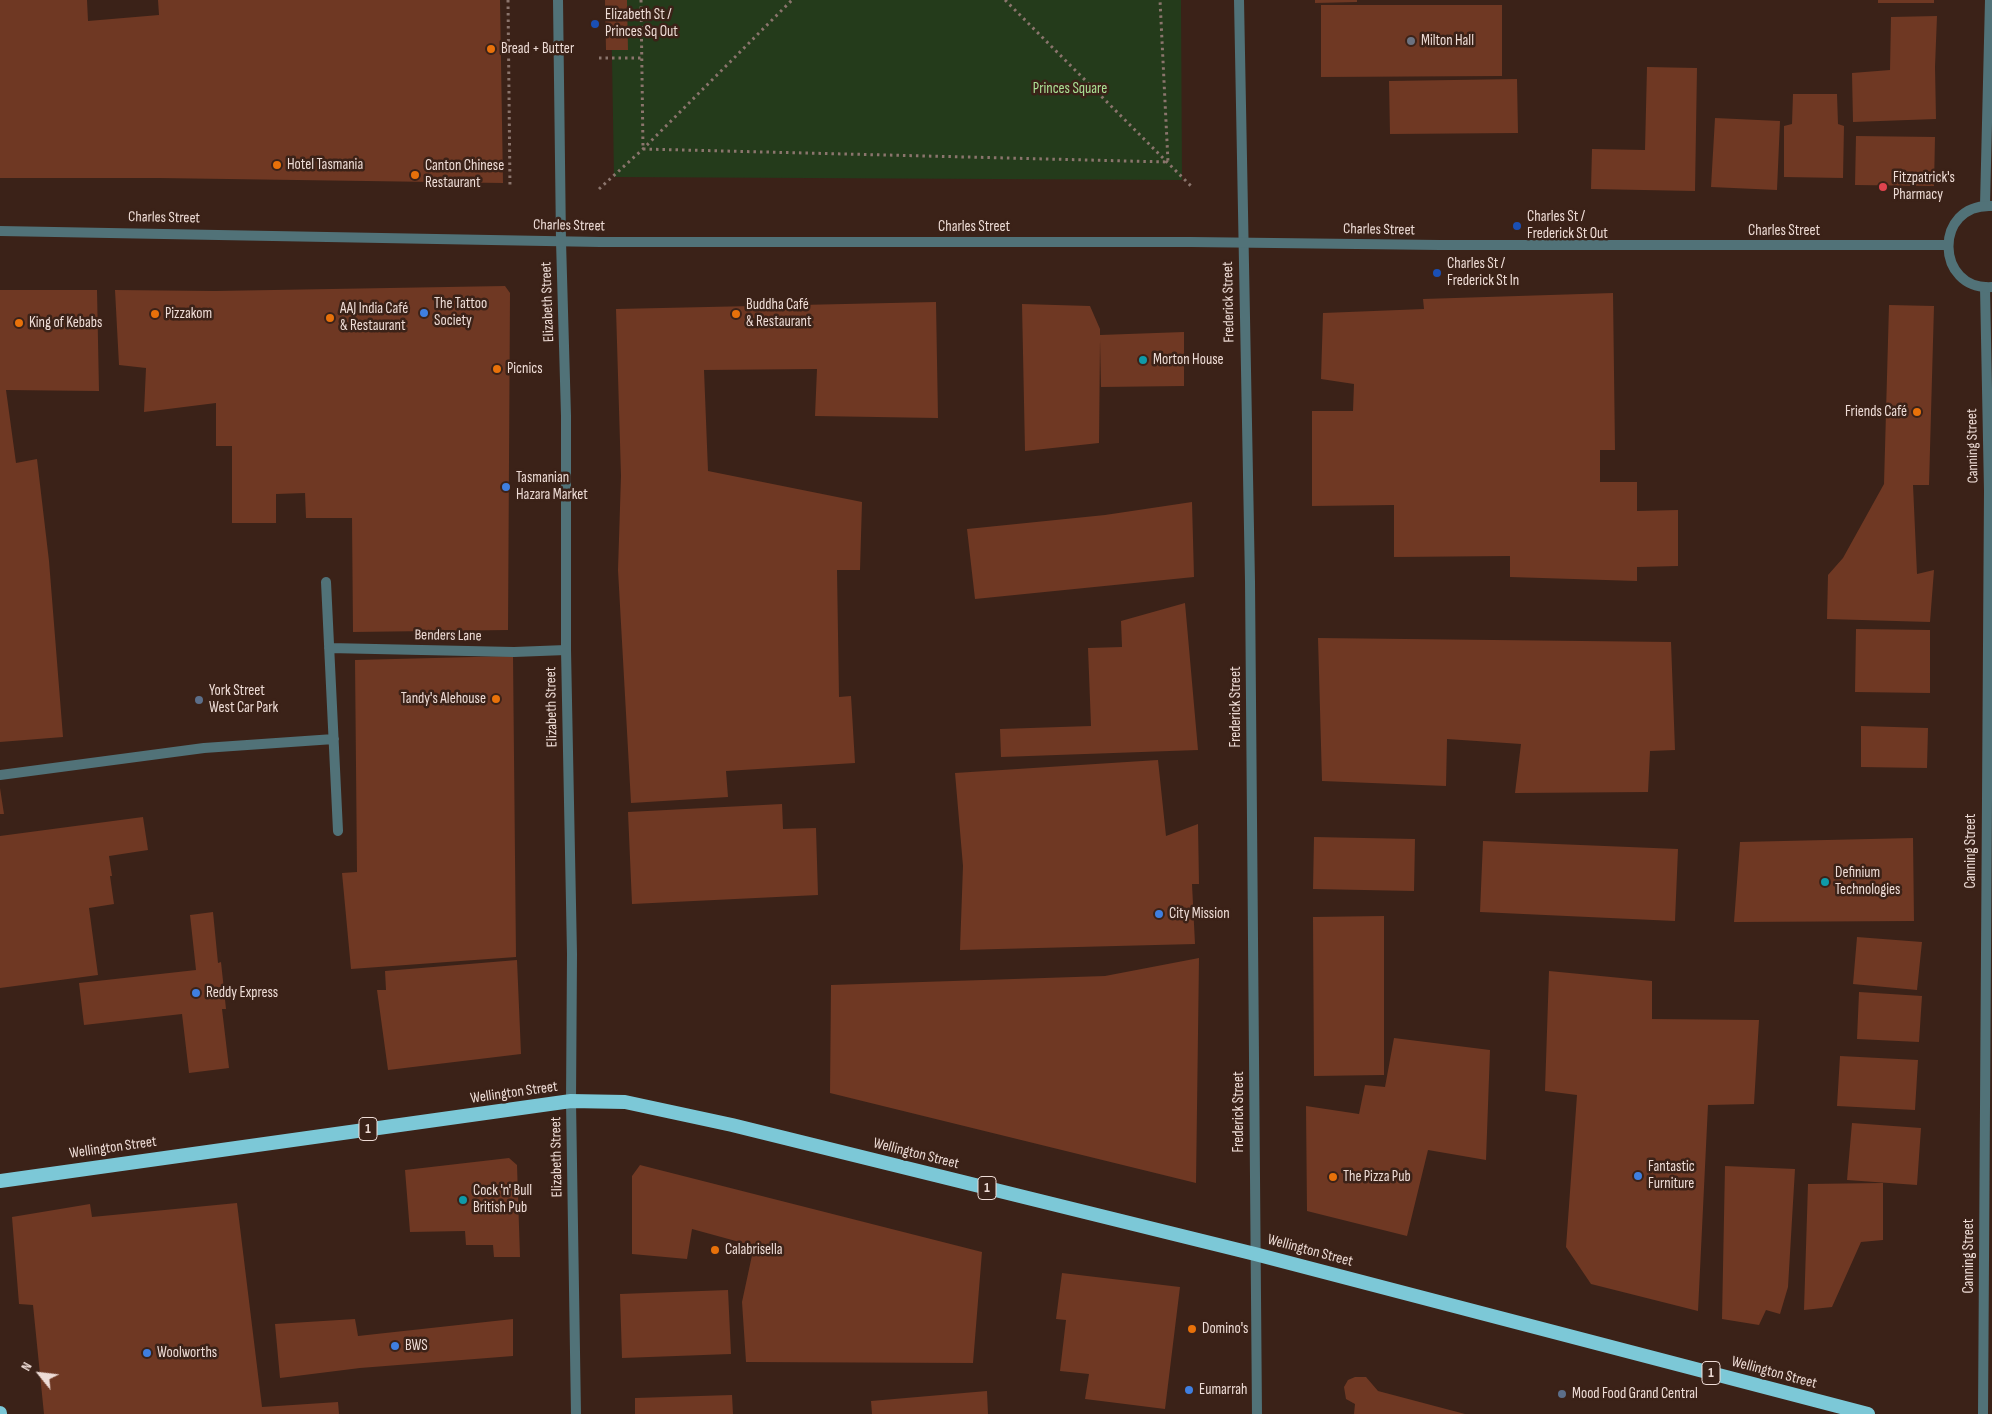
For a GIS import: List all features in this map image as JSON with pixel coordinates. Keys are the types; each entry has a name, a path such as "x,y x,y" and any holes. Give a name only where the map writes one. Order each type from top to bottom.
{"highway":[{"name":"Wellington Street","path":"0,1181 571,1101 625,1102 712,1121 1255,1254 1868,1414"}],"street":[{"name":"Elizabeth Street","path":"558,0 561,242 566,416 566,650 572,954 571,1101 576,1414"},
{"name":"Frederick Street","path":"1239,0 1250,590 1257,1414"},
{"path":"1989,287 1973,284 1954,269 1949,258 1948,245 1955,223 1963,214 1989,205 1990,0"},
{"name":"Charles Street","path":"0,231 561,242 1948,245"},
{"name":"Canning Street","path":"1983,1414 1989,287"},
{"path":"326,582 338,831"},
{"name":"Benders Lane","path":"329,648 514,652 566,650"},
{"path":"0,775 204,748 334,739"}],"path":[{"path":"508,0 510,188"},
{"path":"641,0 642,150"},
{"path":"600,189 642,150 792,0"},
{"path":"1005,0 1193,188"},
{"path":"1160,0 1168,162"},
{"path":"599,58 642,58"},
{"path":"642,150 1168,162"}],"green space":[{"name":"Princes Square","path":"611,0 1181,0 1182,180 614,177"}],"building":[{"path":"0,0 87,0 88,21 159,15 158,0 500,0 503,183 159,178 0,178"},
{"path":"605,0 627,0 628,50 606,50"},
{"path":"1315,0 1357,0 1357,2 1315,3"},
{"path":"1878,0 1934,0 1934,3 1878,3"},
{"name":"Milton Hall","path":"1321,5 1502,5 1502,76 1321,77"},
{"path":"1937,16 1935,67 1936,119 1853,122 1852,73 1890,70 1891,17"},
{"path":"1647,67 1697,68 1695,191 1591,189 1592,149 1645,150"},
{"path":"1517,79 1518,133 1390,134 1389,81"},
{"path":"1793,94 1837,94 1838,124 1844,126 1843,178 1784,177 1784,126 1792,124"},
{"path":"1715,118 1780,121 1777,190 1711,187"},
{"path":"1856,136 1935,137 1934,186 1855,185"},
{"path":"505,286 510,293 508,630 353,632 352,518 306,518 305,493 276,494 276,523 232,523 232,446 216,446 216,403 144,412 146,368 119,365 115,290 215,291"},
{"path":"0,290 97,290 99,391 6,390 16,463 37,459 49,561 63,737 0,742"},
{"path":"1613,293 1615,450 1600,450 1600,482 1637,482 1637,511 1678,510 1678,566 1637,567 1637,581 1510,577 1510,556 1394,557 1394,505 1312,506 1312,411 1353,411 1354,384 1321,379 1323,313 1424,309 1423,299"},
{"path":"936,302 938,418 815,416 817,369 704,370 708,471 862,502 860,570 837,570 839,697 851,696 855,763 726,771 728,797 631,803 618,570 621,476 616,309"},
{"path":"1022,304 1090,306 1100,329 1100,335 1184,332 1184,386 1101,387 1100,340 1099,443 1025,451"},
{"path":"1889,305 1934,306 1929,485 1913,485 1917,574 1934,570 1930,622 1827,619 1828,575 1843,558 1884,484"},
{"path":"1192,502 1194,577 975,599 967,529 1105,515"},
{"path":"1185,603 1198,750 1001,757 1000,729 1091,726 1088,648 1122,647 1121,621"},
{"path":"1856,629 1930,630 1930,693 1855,692"},
{"path":"1318,638 1671,642 1675,750 1650,751 1648,792 1515,793 1521,744 1447,739 1446,786 1322,781"},
{"path":"513,656 516,957 351,969 342,873 357,872 355,660"},
{"path":"1861,726 1928,728 1927,768 1861,767"},
{"path":"1158,760 1166,836 1198,824 1199,884 1192,884 1195,944 960,950 963,866 955,773"},
{"path":"0,788 4,814 0,814"},
{"path":"782,804 783,829 816,828 818,895 632,904 628,812"},
{"path":"143,817 148,850 109,856 114,904 89,908 98,975 0,988 0,836"},
{"path":"1314,837 1415,839 1414,891 1313,889"},
{"name":"Definium Technologies","path":"1913,838 1914,921 1734,922 1740,842"},
{"path":"1483,841 1678,849 1675,921 1480,912"},
{"path":"213,912 218,963 221,962 226,1009 222,1009 229,1068 189,1073 182,1014 84,1025 79,983 196,970 190,915"},
{"path":"1384,916 1384,1075 1314,1076 1313,917"},
{"path":"1857,937 1922,942 1917,990 1853,984"},
{"path":"1199,958 1196,1183 830,1093 831,985 1105,976"},
{"path":"517,960 521,1054 388,1070 377,990 386,990 385,971"},
{"name":"Fantastic Furniture","path":"1549,971 1652,981 1652,1019 1759,1020 1754,1104 1708,1105 1698,1311 1591,1284 1566,1247 1577,1095 1545,1091"},
{"path":"1859,992 1922,996 1919,1042 1857,1039"},
{"name":"The Pizza Pub","path":"1394,1038 1490,1050 1486,1160 1428,1150 1407,1236 1307,1211 1306,1106 1359,1114 1365,1085 1385,1087"},
{"path":"1840,1056 1918,1060 1915,1110 1837,1106"},
{"path":"1852,1123 1921,1128 1917,1185 1847,1180"},
{"name":"Cock 'n' Bull British Pub","path":"509,1158 517,1165 520,1257 494,1257 493,1245 466,1245 465,1231 410,1232 405,1170"},
{"path":"640,1165 982,1252 973,1363 746,1362 742,1302 754,1246 692,1229 687,1259 632,1254 632,1176"},
{"path":"1725,1166 1795,1169 1788,1287 1780,1314 1766,1310 1759,1325 1722,1319"},
{"path":"1883,1183 1883,1240 1861,1242 1832,1307 1804,1310 1808,1184"},
{"name":"Woolworths","path":"237,1203 262,1407 338,1402 339,1414 44,1414 33,1305 19,1304 12,1217 90,1204 92,1217"},
{"path":"1062,1273 1180,1287 1165,1409 1085,1399 1089,1374 1060,1371 1066,1320 1056,1319"},
{"path":"728,1290 731,1354 622,1358 620,1294"},
{"name":"BWS","path":"355,1319 358,1336 513,1319 513,1356 360,1368 280,1378 275,1324"},
{"path":"1355,1377 1366,1377 1378,1391 1465,1414 1354,1414 1355,1404 1346,1399 1344,1387 1348,1380"},
{"path":"987,1391 988,1414 872,1414 871,1401"},
{"path":"732,1395 733,1414 635,1414 635,1398"}],"place":[{"name":"Elizabeth St / Princes Sq Out","path":"595,24"},
{"name":"Milton Hall","path":"1411,41"},
{"name":"Bread + Butter","path":"491,49"},
{"name":"Hotel Tasmania","path":"277,165"},
{"name":"Canton Chinese Restaurant","path":"415,175"},
{"name":"Fitzpatrick's Pharmacy","path":"1883,187"},
{"name":"Charles St / Frederick St Out","path":"1517,226"},
{"name":"Charles St / Frederick St In","path":"1437,273"},
{"name":"The Tattoo Society","path":"424,313"},
{"name":"Pizzakom","path":"155,314"},
{"name":"Buddha Café & Restaurant","path":"736,314"},
{"name":"AAJ India Café & Restaurant","path":"330,318"},
{"name":"King of Kebabs","path":"19,323"},
{"name":"Morton House","path":"1143,360"},
{"name":"Picnics","path":"497,369"},
{"name":"Friends Café","path":"1917,412"},
{"name":"Tasmanian Hazara Market","path":"506,487"},
{"name":"Tandy's Alehouse","path":"496,699"},
{"name":"York Street West Car Park","path":"199,700"},
{"name":"Definium Technologies","path":"1825,882"},
{"name":"City Mission","path":"1159,914"},
{"name":"Reddy Express","path":"196,993"},
{"name":"Fantastic Furniture","path":"1638,1176"},
{"name":"The Pizza Pub","path":"1333,1177"},
{"name":"Cock 'n' Bull British Pub","path":"463,1200"},
{"name":"Calabrisella","path":"715,1250"},
{"name":"Domino's","path":"1192,1329"},
{"name":"BWS","path":"395,1346"},
{"name":"Woolworths","path":"147,1353"},
{"name":"Eumarrah","path":"1189,1390"},
{"name":"Mood Food Grand Central","path":"1562,1394"}]}
